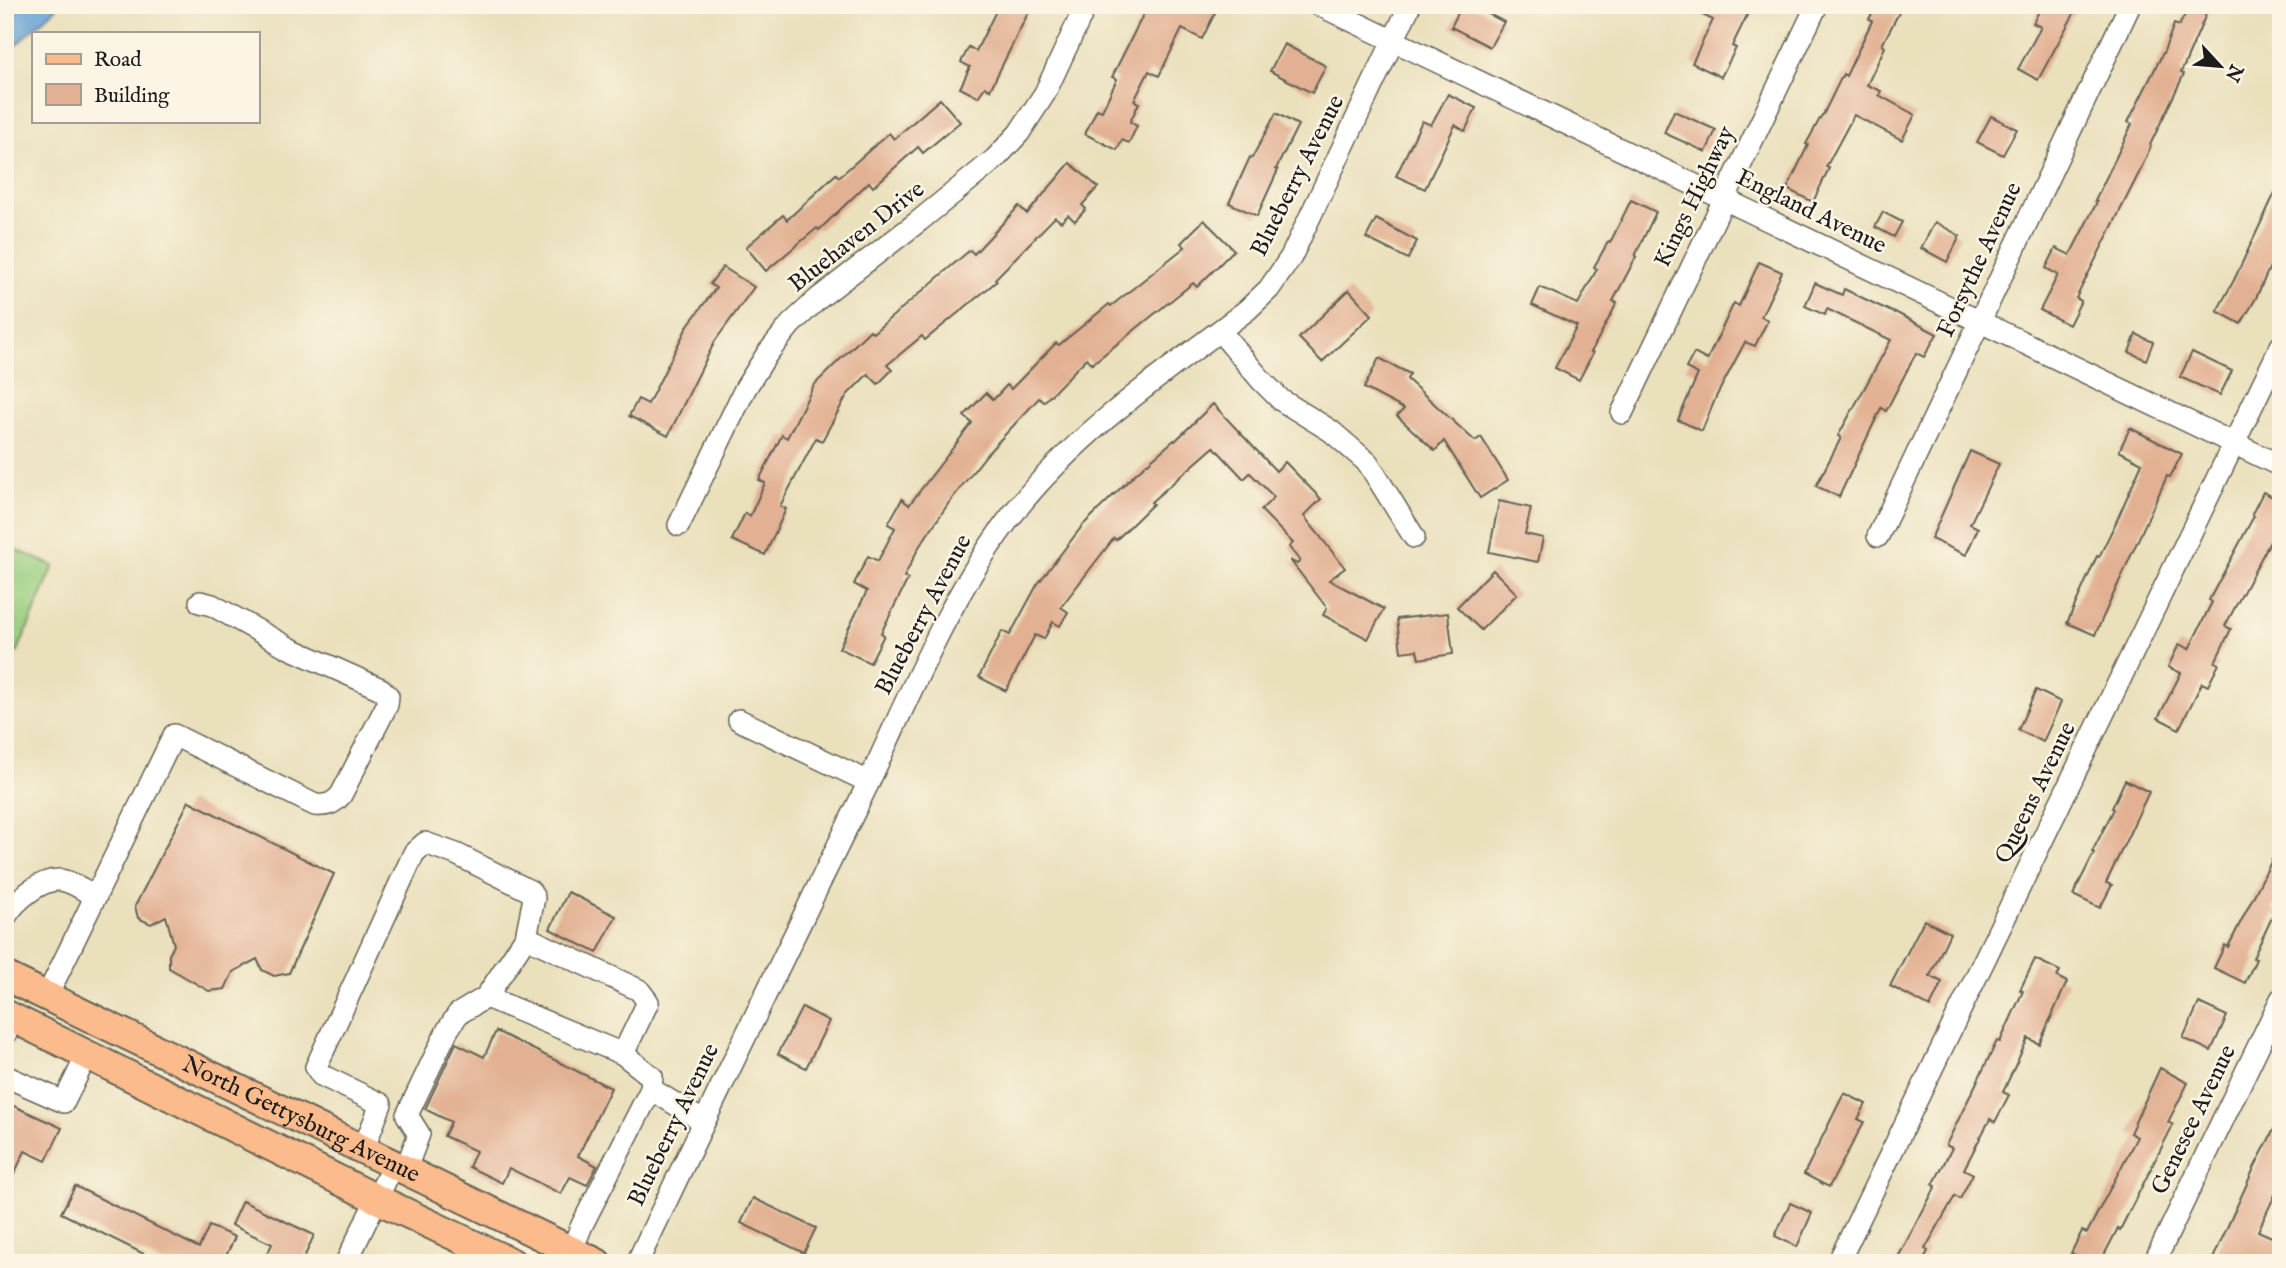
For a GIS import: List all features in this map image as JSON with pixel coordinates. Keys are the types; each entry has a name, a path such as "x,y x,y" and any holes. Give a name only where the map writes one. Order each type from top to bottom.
{"main road":[{"name":"North Gettysburg Avenue","path":"5,976 363,1150 568,1256 597,1263"},
{"name":"North Gettysburg Avenue","path":"8,1022 87,1055 512,1263"}],"street":[{"name":"Bluehaven Drive","path":"679,524 745,389 766,354 791,324 819,298 995,159 1018,133 1045,93 1086,5"},
{"name":"England Avenue","path":"1319,5 2281,466"},
{"name":"Blueberry Avenue","path":"638,1263 869,782 969,579 991,543 1017,508 1089,434 1247,310 1269,289 1291,257 1410,5"},
{"name":"Kings Highway","path":"1622,413 1817,5"},
{"name":"Forsythe Avenue","path":"1878,536 2130,5"},
{"path":"1220,331 1261,380 1282,400 1331,431 1367,463 1414,537"},
{"name":"Queens Avenue","path":"1838,1263 2281,346"},
{"path":"47,996 174,735 315,805 325,806 335,802 341,795 387,705 388,696 382,689 289,649 212,605 200,602"},
{"path":"739,720 869,782"},
{"path":"346,1263 377,1199 419,1134 407,1115 321,1075 316,1067 414,853 425,843 530,891 534,898 526,937 486,998 458,1014 447,1031 407,1115"},
{"path":"5,918 27,894 45,883 63,880 96,897"},
{"path":"526,937 639,990 648,1002 623,1054"},
{"path":"486,998 623,1054 652,1077 651,1090 568,1256"},
{"name":"Genesee Avenue","path":"2154,1263 2281,999"},
{"path":"5,1076 64,1102 87,1055"},
{"path":"651,1090 704,1122"},
{"path":"363,1150 381,1104"}],"green space":[{"path":"12,548 54,566 17,653 5,648 5,563"}],"water":[{"path":"5,5 60,5 15,46 5,37"}],"building":[{"path":"999,5 1032,5 990,90 985,87 978,97 960,88 970,67 961,62 969,47 976,51"},
{"path":"1148,5 1200,5 1215,13 1202,39 1182,29 1159,76 1149,71 1134,101 1139,103 1130,122 1137,126 1129,143 1122,140 1117,150 1085,134 1097,109 1102,111 1117,79 1112,77"},
{"path":"1462,5 1472,5 1504,22 1490,47 1451,27"},
{"path":"1682,5 1752,5 1732,46 1736,48 1721,77 1692,63 1713,20"},
{"path":"1877,5 1903,5 1882,45 1885,47 1867,85 1881,91 1879,95 1915,115 1902,140 1854,115 1826,167 1829,168 1813,202 1787,189 1808,145 1806,144 1843,74 1846,76"},
{"path":"2042,5 2067,5 2076,10 2038,80 2018,69 2041,27 2033,23"},
{"path":"2190,5 2210,5 2181,73 2184,74 2139,173 2076,298 2081,301 2069,325 2040,310 2058,275 2046,268 2056,248 2070,255 2097,202 2095,201 2132,124 2128,122 2164,51 2174,24 2179,26"},
{"path":"1284,44 1326,66 1312,93 1270,71"},
{"path":"1448,94 1476,108 1465,131 1455,125 1425,189 1396,176 1422,121 1431,125"},
{"path":"940,99 960,122 923,153 918,147 873,187 869,182 819,230 817,228 766,271 746,247 783,215 787,220 836,174 839,177 889,133 894,139"},
{"path":"1674,111 1716,130 1706,152 1664,133"},
{"path":"1276,113 1298,125 1257,216 1229,203 1250,157 1252,158"},
{"path":"1991,116 2017,129 2003,155 1977,142"},
{"path":"1070,163 1098,187 1082,205 1086,209 1075,221 1068,215 1061,222 1055,217 995,279 997,281 925,340 922,336 887,365 892,370 878,384 868,374 847,395 822,441 816,438 780,506 786,509 765,555 732,540 745,513 750,516 765,483 759,480 782,435 787,438 814,385 870,330 873,333 970,250 974,254 1019,206 1027,214"},
{"path":"2281,180 2281,242 2241,324 2217,311"},
{"path":"1631,200 1656,212 1613,301 1617,303 1579,380 1555,368 1577,326 1532,305 1540,287 1578,304 1597,269 1594,267 1608,242 1610,243"},
{"path":"1883,212 1902,222 1894,237 1875,227"},
{"path":"1376,219 1417,241 1408,259 1366,238"},
{"path":"1204,220 1234,250 1197,287 1193,283 1092,364 1087,358 1044,402 1039,398 987,454 919,547 904,577 908,579 881,633 884,635 870,663 839,648 867,591 854,584 868,556 878,561 895,528 888,524 902,499 909,505 972,423 964,416 986,393 993,400 1007,385 1011,389 1056,343 1059,345 1185,247 1181,243"},
{"path":"1935,222 1960,236 1947,262 1921,248"},
{"path":"1759,262 1782,272 1761,317 1768,320 1755,346 1745,342 1716,397 1702,431 1678,420 1698,374 1686,368 1694,353 1707,360 1734,303 1739,306"},
{"path":"723,267 754,287 715,341 668,436 629,416 638,399 648,404 688,325 716,288 710,284"},
{"path":"1815,283 1842,295 1844,289 1937,334 1924,357 1916,353 1886,411 1881,408 1839,497 1816,486 1841,438 1838,436 1891,340 1827,309 1825,315 1805,306"},
{"path":"1349,290 1372,315 1322,362 1299,338"},
{"path":"2136,334 2153,342 2146,360 2129,352"},
{"path":"2192,352 2232,371 2220,395 2180,377"},
{"path":"1379,358 1410,374 1407,379 1475,441 1481,437 1508,480 1480,498 1444,441 1435,451 1397,416 1404,409 1364,388"},
{"path":"1213,404 1276,471 1285,462 1321,499 1304,516 1345,568 1329,580 1384,609 1368,639 1323,615 1327,608 1290,560 1297,564 1300,561 1289,547 1293,543 1261,510 1274,497 1250,473 1244,479 1214,447 1151,502 1153,504 1116,540 1114,538 1061,607 1068,612 1060,626 1053,622 1044,639 1035,635 1006,691 979,677 1002,631 1010,635 1037,585 1083,525"},
{"path":"2130,428 2182,454 2170,477 2167,476 2095,635 2067,623 2142,463 2119,451"},
{"path":"1970,451 1999,464 1970,524 1978,528 1966,555 1931,539"},
{"path":"2263,492 2281,501 2281,521 2225,626 2231,629 2215,662 2219,664 2208,686 2202,683 2179,729 2158,718 2181,673 2168,667 2179,644 2189,649 2212,602 2209,600 2254,516 2252,514"},
{"path":"1499,501 1531,508 1525,534 1543,538 1538,562 1489,552"},
{"path":"1493,570 1517,594 1481,630 1457,607"},
{"path":"1448,613 1453,654 1419,659 1417,650 1401,652 1397,619"},
{"path":"2036,690 2061,702 2043,742 2018,730"},
{"path":"2125,780 2149,792 2106,883 2112,885 2100,908 2073,895"},
{"path":"189,801 334,874 289,973 274,976 262,970 257,959 233,972 225,989 209,991 169,968 169,955 174,945 166,916 151,924 138,918 135,906"},
{"path":"2281,842 2281,892 2245,983 2214,968 2225,945 2228,947"},
{"path":"568,892 616,916 597,953 550,929"},
{"path":"1924,920 1950,933 1930,976 1942,982 1930,1007 1890,986"},
{"path":"2035,959 2060,971 2057,977 2067,982 2039,1044 2028,1038 2003,1092 2009,1095 1995,1122 1990,1119 1964,1169 1973,1174 1960,1199 1955,1196 1925,1249 1928,1251 1922,1263 1895,1263 1936,1186 1933,1185 1952,1148 1946,1145 1997,1041 2000,1042"},
{"path":"2199,1003 2227,1016 2211,1051 2183,1038"},
{"path":"802,1007 829,1021 806,1068 778,1054"},
{"path":"496,1031 611,1088 578,1156 597,1166 587,1185 570,1177 561,1194 509,1168 502,1183 469,1167 476,1151 444,1136 451,1122 425,1109 456,1043 484,1057"},
{"path":"2160,1068 2188,1083 2168,1122 2173,1125 2120,1230 2118,1228 2100,1263 2092,1263 2071,1253 2082,1231 2087,1233 2137,1137 2130,1133"},
{"path":"1844,1093 1866,1104 1858,1119 1864,1122 1829,1187 1804,1174"},
{"path":"5,1102 62,1128 46,1161 25,1151 5,1193"},
{"path":"2281,1116 2281,1182 2258,1231 2281,1241 2281,1263 2211,1263 2255,1166"},
{"path":"75,1186 199,1248 209,1226 235,1237 224,1260 230,1263 162,1263 61,1213"},
{"path":"753,1198 816,1228 804,1253 741,1223"},
{"path":"242,1201 314,1235 302,1263 263,1263 272,1244 231,1225"},
{"path":"1790,1203 1812,1213 1797,1247 1775,1236"}]}
